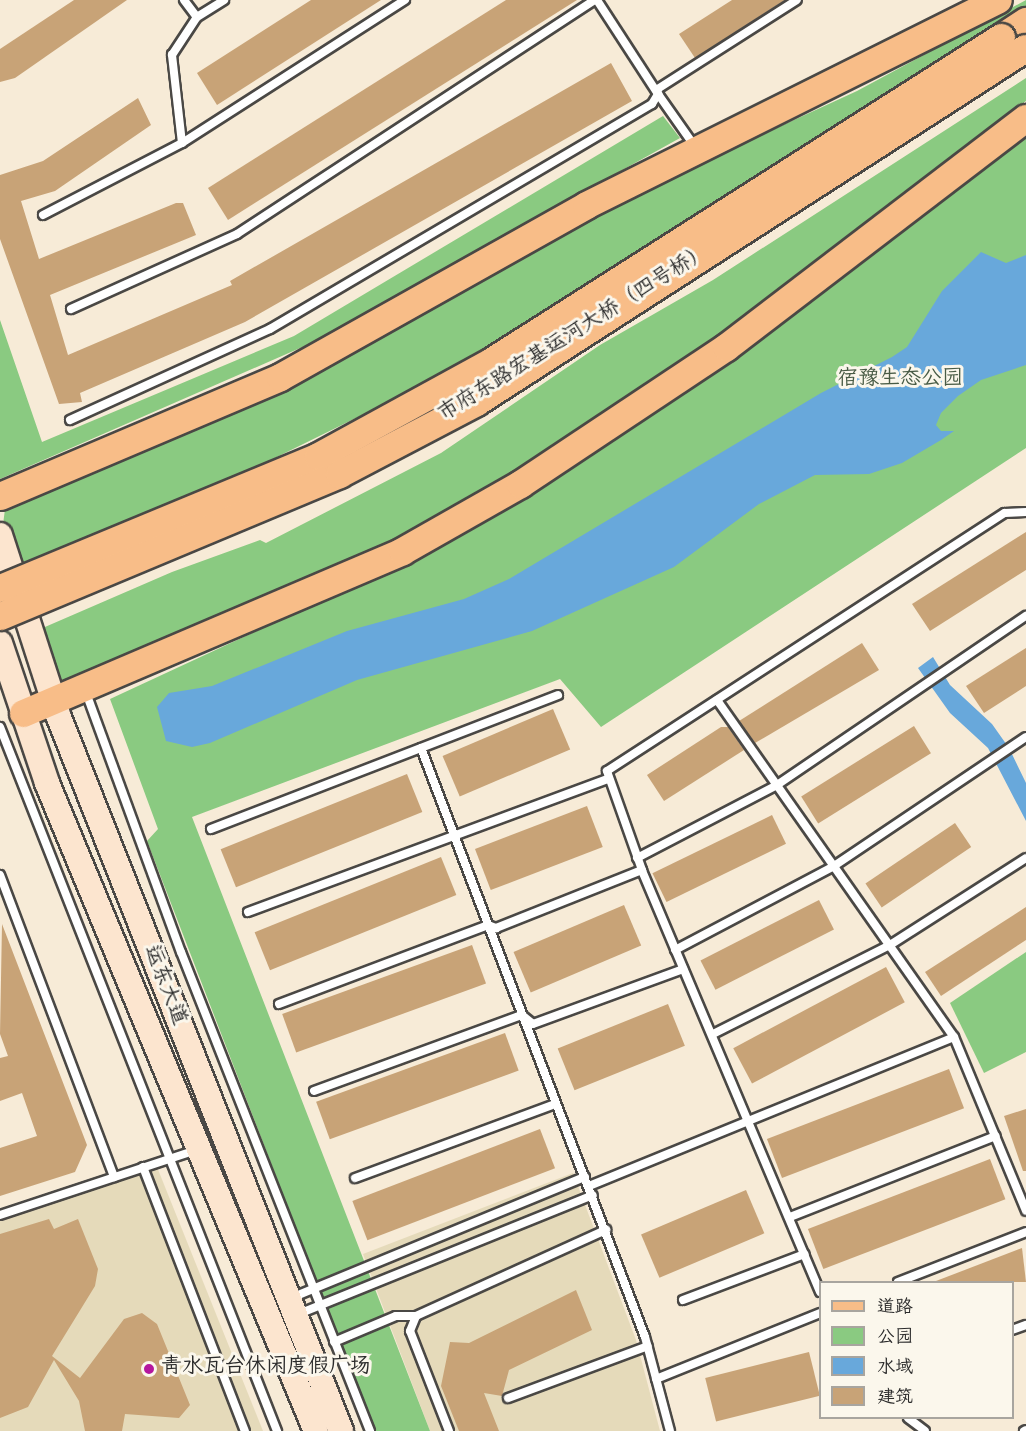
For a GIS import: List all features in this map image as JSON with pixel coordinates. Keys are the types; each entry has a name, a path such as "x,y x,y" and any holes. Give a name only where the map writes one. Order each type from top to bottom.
{"main road":[{"path":"0,496 280,377 586,205 998,0"},
{"name":"市府东路宏基运河大桥（四号桥）","path":"0,588 318,456 483,366 1026,21"},
{"name":"市府东路宏基运河大桥（四号桥）","path":"0,616 339,474 476,402 1026,48"},
{"path":"23,713 402,551 520,484 717,354 1026,118"},
{"name":"运东大道","path":"0,535 54,701 341,1431"},
{"name":"运东大道","path":"0,643 23,713 316,1431"}],"lane":[{"path":"184,0 197,17"},
{"path":"182,143 172,55 197,17 224,0"},
{"path":"44,215 182,143 405,0"},
{"path":"71,309 237,234 596,0 697,150"},
{"path":"70,420 270,330 652,104 657,92 797,0"},
{"path":"819,1289 751,1122 682,969 637,858 607,771 1005,513 1026,512"},
{"path":"637,858 777,784 1026,616"},
{"path":"211,829 558,695"},
{"path":"717,700 954,1037 1023,1198 1026,1211"},
{"path":"89,701 180,952 370,1431"},
{"path":"0,727 166,1160 277,1431"},
{"path":"675,950 834,866 1026,738"},
{"path":"421,748 555,1104 606,1230 648,1346 670,1431"},
{"path":"248,912 608,779"},
{"path":"713,1034 890,945 1026,858"},
{"path":"279,1004 488,925 496,928 642,870"},
{"path":"0,875 114,1177"},
{"path":"522,1015 533,1024 682,969"},
{"path":"314,1091 522,1015"},
{"path":"291,1307 315,1288 587,1182 751,1122 954,1037"},
{"path":"356,1178 555,1104"},
{"path":"789,1217 996,1136"},
{"path":"0,1215 200,1149"},
{"path":"143,1167 245,1431"},
{"path":"291,1307 320,1305 593,1195"},
{"path":"334,1342 396,1316 416,1316 606,1230"},
{"path":"901,1281 1026,1232"},
{"path":"683,1300 805,1254"},
{"path":"656,1379 819,1313"},
{"path":"416,1316 410,1331 449,1431"},
{"path":"508,1398 648,1346"},
{"path":"909,1419 925,1431"}],"shaded area":[{"path":"157,1167 263,1431 0,1431 0,1219"},
{"path":"573,1173 636,1340 660,1431 430,1431 363,1254"}],"green space":[{"path":"1026,0 1026,14 427,383 236,477 66,548 12,568 0,548 5,509 303,379 465,283 625,198 857,91"},
{"path":"1026,78 1026,101 618,411 429,524 55,687 38,630 172,572 260,540 266,543 441,453 600,345 713,280"},
{"path":"663,116 680,138 307,345 0,479 0,320 42,442 294,336"},
{"name":"宿豫生态公园","path":"1026,132 1026,448 601,727 560,679 192,817 430,1431 374,1431 147,841 158,829 110,699 334,595 571,466 648,417"},
{"path":"1026,952 1026,1052 984,1073 950,1003"}],"water":[{"path":"981,252 1006,263 1026,255 1026,365 981,380 958,396 941,413 936,425 941,431 954,431 941,440 902,463 869,474 815,475 759,504 674,567 532,631 357,680 210,743 192,747 166,741 157,707 169,693 212,686 347,631 464,599 509,579 821,393 892,357 907,347 942,291"},
{"path":"933,657 950,685 992,724 1009,748 1026,783 1026,821 988,748 950,713 918,668"}],"building":[{"path":"74,0 127,0 15,78 0,82 0,49"},
{"path":"311,0 381,0 217,105 197,73"},
{"path":"506,0 577,0 228,220 208,188"},
{"path":"732,0 785,0 695,58 679,34"},
{"path":"611,63 632,101 245,322 80,393 82,402 59,404 0,239 0,175 43,161 138,98 151,125 55,191 21,201 39,259 176,203 183,203 196,235 50,295 68,355 232,285 230,281"},
{"path":"1026,532 1026,570 930,631 912,604"},
{"path":"862,643 879,670 755,743 739,721"},
{"path":"1026,648 1026,686 984,713 966,686"},
{"path":"553,709 570,750 460,796 443,756"},
{"path":"914,726 931,753 818,824 801,796"},
{"path":"721,727 728,727 744,750 664,801 647,775"},
{"path":"407,774 422,812 236,887 221,849"},
{"path":"587,806 603,847 491,890 475,849"},
{"path":"772,815 786,844 666,902 652,873"},
{"path":"955,823 971,847 882,907 865,883"},
{"path":"441,857 456,895 270,970 255,932"},
{"path":"819,900 834,929 715,990 700,960"},
{"path":"624,905 641,946 531,992 514,952"},
{"path":"1026,907 1026,940 941,996 925,972"},
{"path":"2,924 87,1145 75,1172 0,1196 0,1148 37,1136 22,1093 0,1101 0,1058 8,1056 0,1034"},
{"path":"472,945 486,984 296,1053 282,1014"},
{"path":"886,967 905,1002 752,1084 733,1048"},
{"path":"668,1004 685,1046 575,1090 558,1049"},
{"path":"505,1033 519,1071 330,1139 316,1102"},
{"path":"949,1069 964,1108 782,1178 767,1139"},
{"path":"1026,1109 1026,1171 1023,1171 1004,1116"},
{"path":"540,1129 555,1168 367,1240 352,1201"},
{"path":"990,1159 1005,1199 823,1269 808,1229"},
{"path":"746,1190 764,1233 659,1278 641,1235"},
{"path":"49,1219 54,1229 78,1219 98,1269 95,1286 52,1356 80,1378 124,1319 142,1313 157,1324 190,1405 179,1418 125,1414 122,1431 85,1431 79,1401 54,1360 28,1407 0,1418 0,1234"},
{"path":"1022,1248 1026,1282 936,1281"},
{"path":"576,1290 592,1330 509,1370 502,1396 484,1393 499,1431 459,1431 441,1386 450,1342 469,1343"},
{"path":"809,1352 819,1396 716,1422 705,1378"}],"place":[{"name":"青水瓦台休闲度假广场","path":"149,1369"}]}
